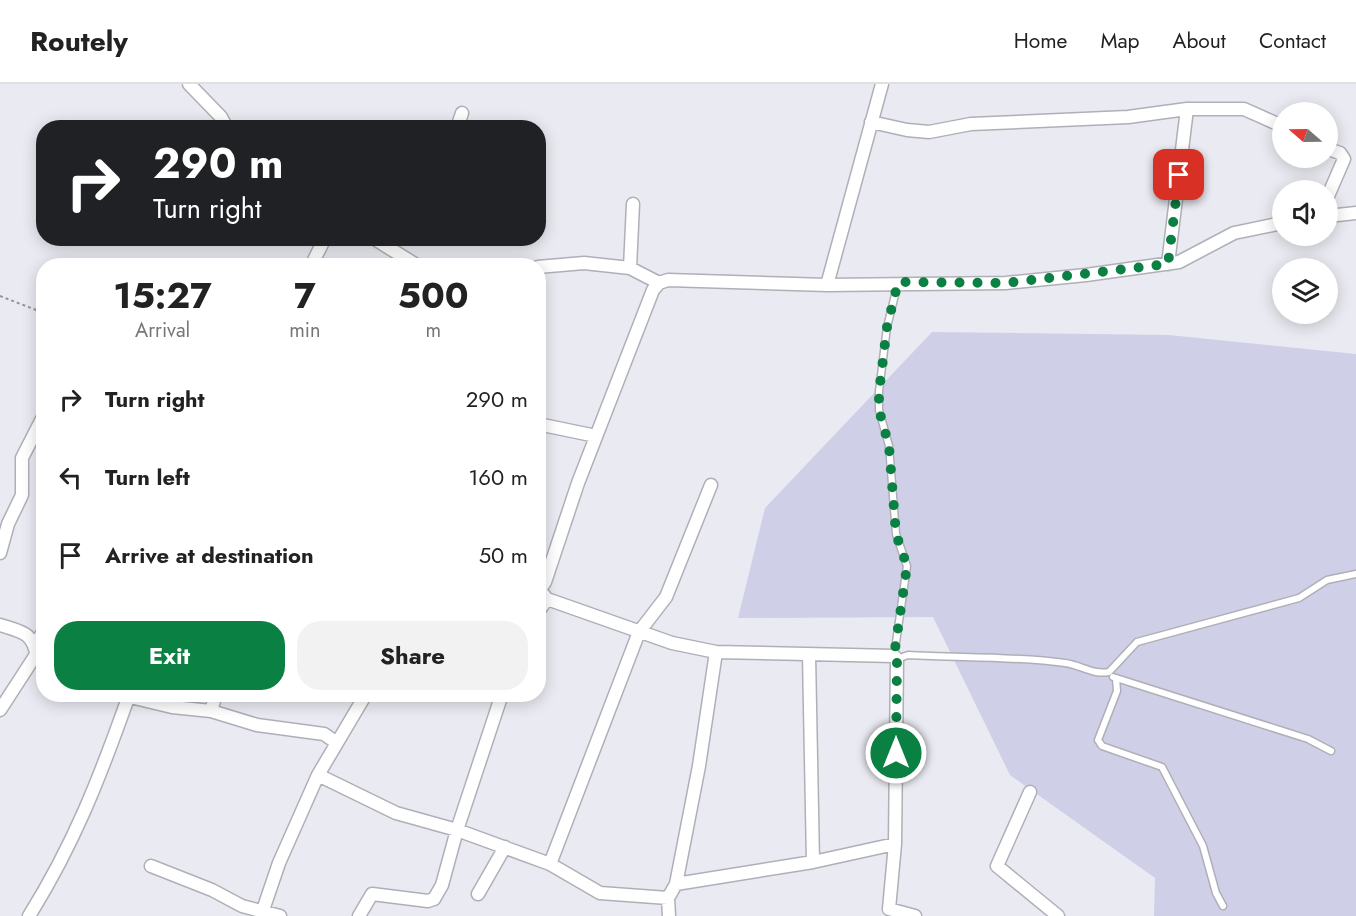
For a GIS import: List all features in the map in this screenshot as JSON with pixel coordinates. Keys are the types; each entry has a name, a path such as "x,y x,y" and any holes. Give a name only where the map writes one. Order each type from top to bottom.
{"street":[{"path":"189,84 223,120"},
{"path":"827,285 882,84"},
{"path":"871,122 929,132 971,124 1128,117 1187,109 1244,109 1272,122"},
{"path":"1168,264 1187,109"},
{"path":"460,120 462,113"},
{"path":"1335,180 1344,159 1338,152"},
{"path":"630,268 633,204"},
{"path":"1338,215 1356,213"},
{"path":"546,582 596,436 653,290 659,283 668,280 718,280 827,285 898,282 1006,283 1179,262 1234,233 1272,225"},
{"path":"389,246 406,258"},
{"path":"546,266 584,263 630,268 659,283"},
{"path":"546,426 596,436"},
{"path":"0,554 8,524 21,495 22,458 36,431"},
{"path":"550,864 639,632 666,597 711,485"},
{"path":"546,596 672,643 717,652 896,657 895,844 888,913 915,916"},
{"path":"0,625 22,632 36,650"},
{"path":"669,916 668,898 676,884 699,766 717,652"},
{"path":"0,710 36,655"},
{"path":"809,656 813,862"},
{"path":"29,916 76,832 94,793 123,702"},
{"path":"159,702 211,711 257,725 324,734 337,743"},
{"path":"211,711 214,702"},
{"path":"262,914 279,863 318,776 361,702"},
{"path":"358,916 372,894 428,901 434,899 442,885 456,830 499,702"},
{"path":"318,776 396,813 456,830 550,864 600,893 668,898"},
{"path":"1030,792 997,866 1058,916"},
{"path":"676,884 813,862 895,844"},
{"path":"478,894 504,848"},
{"path":"151,866 262,914 280,916"}],"lane":[{"path":"898,282 887,327 879,392 879,410 889,446 896,534 907,566 896,657 908,655 1068,663 1297,735 1331,751"},
{"path":"1102,674 1109,672 1137,642 1193,629 1239,613 1299,598 1328,580 1356,574"},
{"path":"1116,678 1117,692 1098,740 1102,746 1162,767 1203,846 1216,893 1223,906"}],"path":[{"path":"0,296 36,310"}],"shaded area":[{"path":"932,332 1169,335 1356,354 1356,916 1154,916 1155,878 1010,775 933,617 738,618 765,508"}],"route":[{"path":"896,753 897,659 894,656 907,566 896,534 889,446 879,410 879,392 887,327 898,282 1006,283 1168,264 1179,175"}]}
